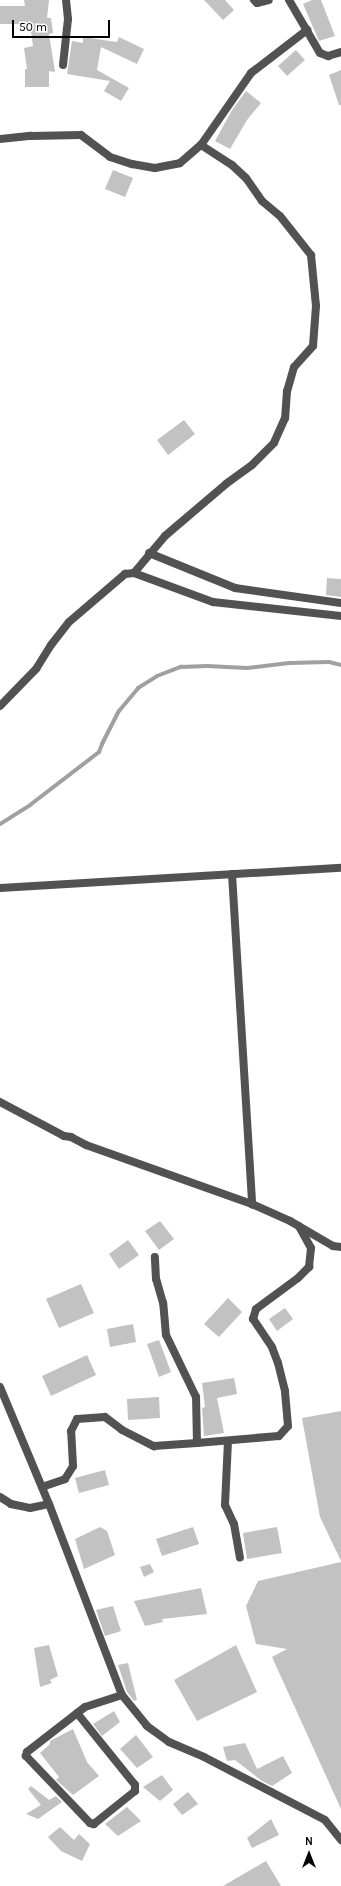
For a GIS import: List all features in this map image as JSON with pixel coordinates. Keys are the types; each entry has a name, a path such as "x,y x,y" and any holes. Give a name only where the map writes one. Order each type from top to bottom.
{"street":[{"path":"63,65 68,19 66,0"},
{"path":"254,0 257,3 269,0"},
{"path":"289,0 320,53 328,56 341,52"},
{"path":"0,139 31,136 81,135 110,157 132,164 155,168 180,163 201,145 251,73 307,30"},
{"path":"134,573 149,552 165,536 226,484 252,465 274,443 286,418 288,391 294,367 314,346 316,306 312,254 280,216 262,201 246,178 232,165 201,145"},
{"path":"149,552 235,588 341,603"},
{"path":"0,706 36,669 50,645 69,622 125,574 134,573 213,602 341,616"},
{"path":"0,888 341,868"},
{"path":"232,874 252,1204"},
{"path":"0,1102 64,1136 252,1204 298,1225 333,1246 341,1246"},
{"path":"42,1487 65,1479 73,1466 71,1431 77,1419 105,1417 122,1430 154,1446 279,1436 288,1426 285,1391 278,1363 272,1347 253,1319 256,1309 298,1278 309,1267 311,1248 298,1225"},
{"path":"155,1257 156,1279 162,1302 166,1335 196,1397 197,1443"},
{"path":"0,1387 49,1504 122,1695 147,1726 169,1742 204,1757 325,1820 341,1840"},
{"path":"228,1441 226,1505 234,1524 240,1557"},
{"path":"0,1497 11,1504 30,1508 49,1504"},
{"path":"77,1713 135,1785 135,1791 94,1824 90,1823 26,1756 27,1752 77,1713 85,1708 122,1695"}],"building":[{"path":"24,0 49,0 47,18 51,18 53,33 49,34 55,72 49,71 49,87 25,87 25,69 27,69 24,48 33,46 30,24 0,24 0,6 25,6"},
{"path":"204,0 225,0 234,10 223,20"},
{"path":"312,0 321,0 335,36 319,41 303,4"},
{"path":"83,37 117,42 119,37 144,49 137,64 101,47 97,70 129,88 121,101 104,91 110,81 67,74 72,41 83,43"},
{"path":"296,50 305,60 287,76 278,66"},
{"path":"341,70 341,105 339,105 329,75"},
{"path":"246,91 261,103 247,120 230,149 215,141 232,110"},
{"path":"113,170 133,178 125,197 105,189"},
{"path":"184,420 195,434 168,455 157,440"},
{"path":"327,578 341,579 341,597 326,595"},
{"path":"160,1221 174,1239 159,1250 145,1231"},
{"path":"128,1240 139,1255 119,1269 109,1254"},
{"path":"81,1284 94,1313 59,1328 46,1299"},
{"path":"228,1298 242,1312 219,1337 204,1324"},
{"path":"285,1308 293,1319 277,1331 269,1319"},
{"path":"133,1324 136,1342 110,1347 107,1329"},
{"path":"159,1340 171,1372 159,1377 147,1344"},
{"path":"87,1355 96,1375 51,1396 42,1376"},
{"path":"234,1378 237,1394 217,1398 224,1433 204,1436 202,1408 205,1407 202,1383"},
{"path":"159,1397 160,1418 128,1420 127,1399"},
{"path":"341,1411 341,1561 320,1517 302,1418"},
{"path":"105,1470 109,1485 79,1493 75,1478"},
{"path":"100,1527 107,1531 115,1555 84,1569 75,1539"},
{"path":"193,1527 199,1544 162,1556 156,1539"},
{"path":"277,1527 282,1553 247,1559 243,1533"},
{"path":"341,1562 341,1809 272,1657 287,1649 256,1644 246,1606 258,1581"},
{"path":"150,1564 154,1572 144,1577 140,1567"},
{"path":"201,1588 207,1614 162,1619 163,1622 145,1626 134,1601"},
{"path":"113,1606 121,1631 105,1636 96,1610"},
{"path":"49,1645 58,1676 50,1680 52,1683 40,1687 34,1648"},
{"path":"236,1645 257,1692 197,1721 174,1680"},
{"path":"128,1663 137,1700 134,1701 127,1692 118,1665"},
{"path":"114,1711 120,1722 102,1736 93,1724"},
{"path":"73,1729 87,1762 99,1776 73,1795 56,1780 59,1777 40,1753 50,1744 50,1741"},
{"path":"136,1735 153,1757 137,1768 120,1749"},
{"path":"245,1743 257,1769 283,1756 292,1773 272,1786 262,1781 235,1760 227,1761 223,1747"},
{"path":"162,1775 173,1790 160,1801 143,1787"},
{"path":"31,1786 49,1800 56,1796 62,1802 38,1819 26,1814 41,1805 28,1789"},
{"path":"188,1792 198,1804 182,1815 173,1804"},
{"path":"127,1807 141,1821 118,1836 105,1824"},
{"path":"271,1819 279,1835 252,1848 247,1838"},
{"path":"60,1827 74,1840 79,1834 90,1844 82,1861 61,1851 48,1837"},
{"path":"266,1861 281,1886 223,1886"}],"waterway":[{"path":"0,824 30,805 99,752 119,711 138,688 157,676 181,667 207,666 247,668 289,663 329,662 341,665"}]}
